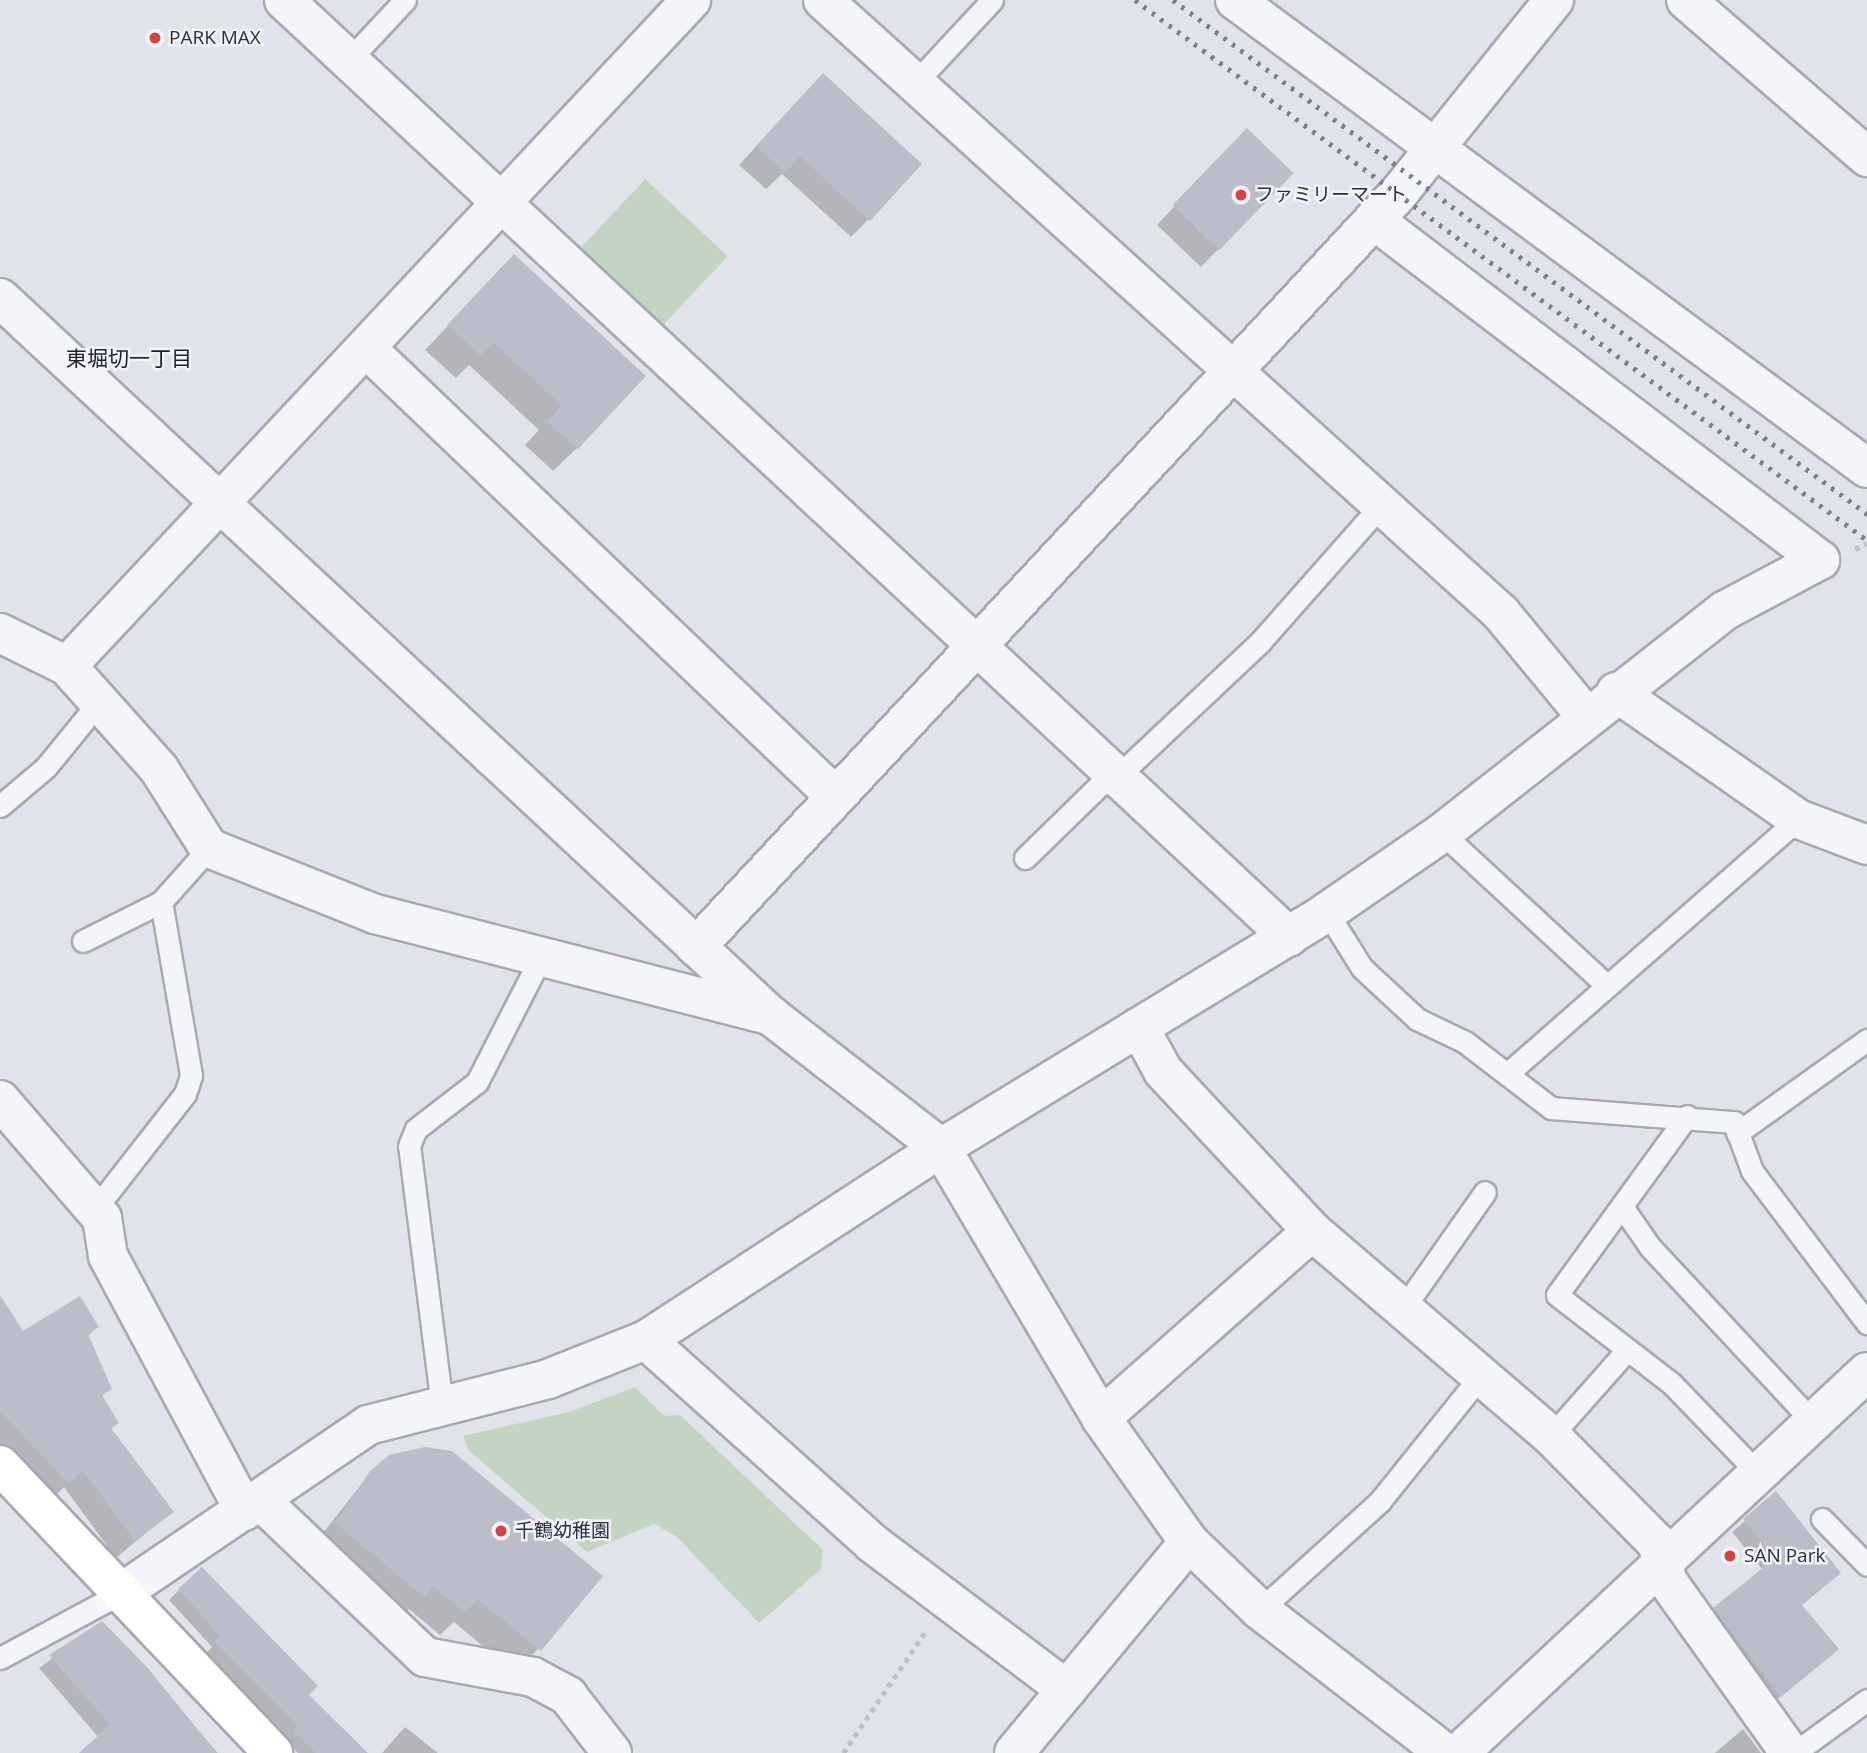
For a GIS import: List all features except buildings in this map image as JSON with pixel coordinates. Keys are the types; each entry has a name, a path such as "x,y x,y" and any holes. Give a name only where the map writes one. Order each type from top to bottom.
{"street":[{"path":"284,0 1117,773 1289,937"},
{"path":"67,666 221,505 691,0"},
{"path":"823,0 1502,613 1586,715"},
{"path":"1235,0 1867,468"},
{"path":"696,947 1229,369 1374,220 1436,150 1554,0"},
{"path":"1686,0 1867,157"},
{"path":"121,1593 253,1506 368,1425 548,1379 646,1340 941,1148 1327,912 1442,833 1586,715 1724,611 1820,560 1374,220"},
{"path":"0,298 771,1016 941,1148 1101,1418 1189,1542 1260,1610 1445,1753"},
{"path":"366,348 835,796"},
{"path":"0,633 67,666 159,769 209,848 375,914 540,961 771,1016"},
{"path":"1616,692 1798,819 1867,845"},
{"path":"1139,1027 1163,1071 1312,1231 1479,1378 1551,1436 1657,1543 1668,1582 1792,1753"},
{"path":"0,1100 95,1209 108,1256 253,1506 425,1657 533,1677 568,1696 612,1753"},
{"path":"1101,1418 1312,1231"},
{"path":"646,1340 872,1543 1067,1690"},
{"path":"1459,1753 1867,1372"},
{"path":"0,1465 273,1753"},
{"path":"1014,1753 1189,1542"}],"lane":[{"path":"349,60 405,0"},
{"path":"915,83 992,0"},
{"path":"1025,858 1260,642 1382,504"},
{"path":"0,806 46,767 99,702"},
{"path":"1507,1074 1798,819"},
{"path":"1442,833 1607,986"},
{"path":"83,941 161,902 209,848"},
{"path":"95,1209 185,1094 191,1075 161,902"},
{"path":"1327,912 1362,968 1417,1019 1465,1042 1551,1108 1687,1116 1734,1122 1759,1181 1867,1324"},
{"path":"442,1406 410,1146 416,1129 477,1082 540,961"},
{"path":"1737,1133 1867,1040"},
{"path":"1687,1116 1623,1208 1557,1295 1672,1384 1758,1473"},
{"path":"1402,1310 1485,1192"},
{"path":"1623,1208 1650,1247 1813,1422"},
{"path":"1551,1436 1627,1350"},
{"path":"1260,1610 1380,1501 1479,1378"},
{"path":"1822,1520 1867,1565"},
{"path":"0,1658 121,1593"},
{"path":"1792,1753 1867,1700"}],"path":[{"path":"843,1753 935,1619"}],"green space":[{"path":"645,179 728,256 661,327 579,250"},
{"path":"635,1387 664,1416 680,1415 823,1550 821,1569 759,1623 676,1536 654,1524 587,1552 469,1451 463,1436 569,1412"}],"railway":[{"path":"1135,0 1867,540"},
{"path":"1173,0 1867,514"}],"place":[{"name":"PARK MAX","path":"155,38"},
{"name":"ファミリーマート","path":"1241,195"},
{"name":"千鶴幼稚園","path":"501,1531"},
{"name":"SAN Park","path":"1730,1556"}],"district":[{"name":"東堀切一丁目","path":"129,358"}]}
